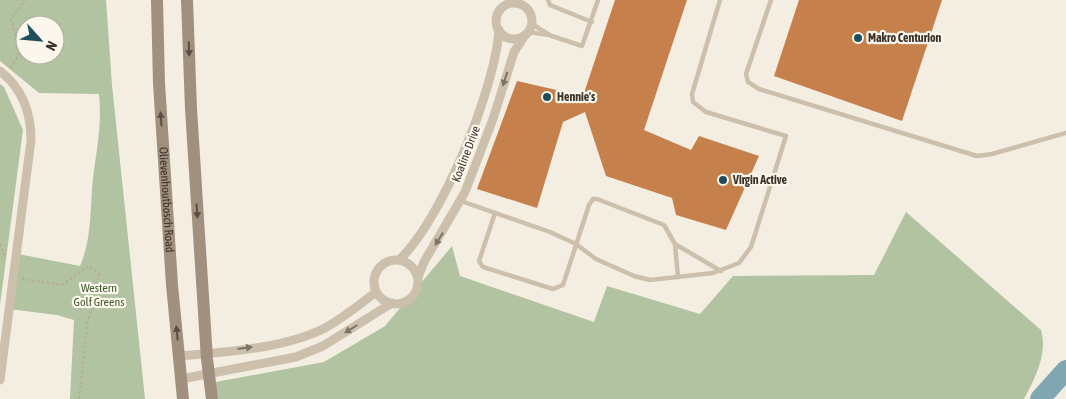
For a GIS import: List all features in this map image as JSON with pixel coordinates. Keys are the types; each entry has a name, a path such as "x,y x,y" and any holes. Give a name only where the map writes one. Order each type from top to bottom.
{"main road":[{"name":"Olievenhoutbosch Road","path":"158,0 159,82 172,285 183,399"},
{"path":"187,0 191,109 207,353 212,399"}],"street":[{"path":"511,2 526,4 530,13 528,30 514,39 508,38 499,30 498,14 511,2"},
{"name":"Koaline Drive","path":"376,292 375,276 380,267 389,261 399,260 413,248 444,194 480,107 498,49 499,30"},
{"name":"Koaline Drive","path":"181,379 296,357 323,346 392,303 403,303 412,297 418,288 418,277 424,262 461,201 493,118 514,52 528,30"},
{"path":"0,380 31,127 27,106 4,74"},
{"path":"444,194 461,201"},
{"path":"399,260 409,264 418,277"},
{"path":"179,356 278,343 322,329 353,310 376,292 383,300 392,303"}],"lane":[{"path":"548,0 550,5 592,22"},
{"path":"528,30 582,46 592,22 598,0"},
{"path":"461,201 550,232 576,244 596,259 634,276 650,280 720,271 739,263 751,247 786,136 706,112 693,102 692,94 720,0"},
{"path":"771,0 746,74 748,82 759,90 977,156 992,154 1066,132"},
{"path":"528,30 549,35"},
{"path":"495,213 479,261 483,267 553,289 560,288 563,285 589,205 597,199 661,224 668,231 675,244 678,276"},
{"path":"675,244 720,271"}],"path":[{"path":"4,74 20,52 11,19 25,0"},
{"path":"13,277 62,285 89,266 99,274 87,326 79,399"}],"green space":[{"name":"Western Golf Greens","path":"0,0 106,0 112,85 145,399 70,399 74,320 57,315 9,309 18,254 80,266 89,234 93,178 99,136 99,94 39,93 0,61"},
{"path":"0,84 4,87 23,130 0,305"},
{"path":"906,212 1041,330 1043,339 1042,357 1024,399 211,399 210,383 324,362 385,326 452,246 460,276 594,322 607,286 700,314 733,276 874,275"}],"building":[{"path":"615,0 687,0 644,130 691,150 699,136 759,156 726,230 676,215 672,198 606,176 585,112 563,122 537,208 477,189 517,81 583,96"},
{"name":"Makro Centurion","path":"799,0 942,0 902,121 774,76"}],"waterway":[{"path":"1040,399 1066,370"}],"place":[{"name":"Makro Centurion","path":"858,38"},
{"name":"Hennie's","path":"547,97"},
{"name":"Virgin Active","path":"723,180"}]}
